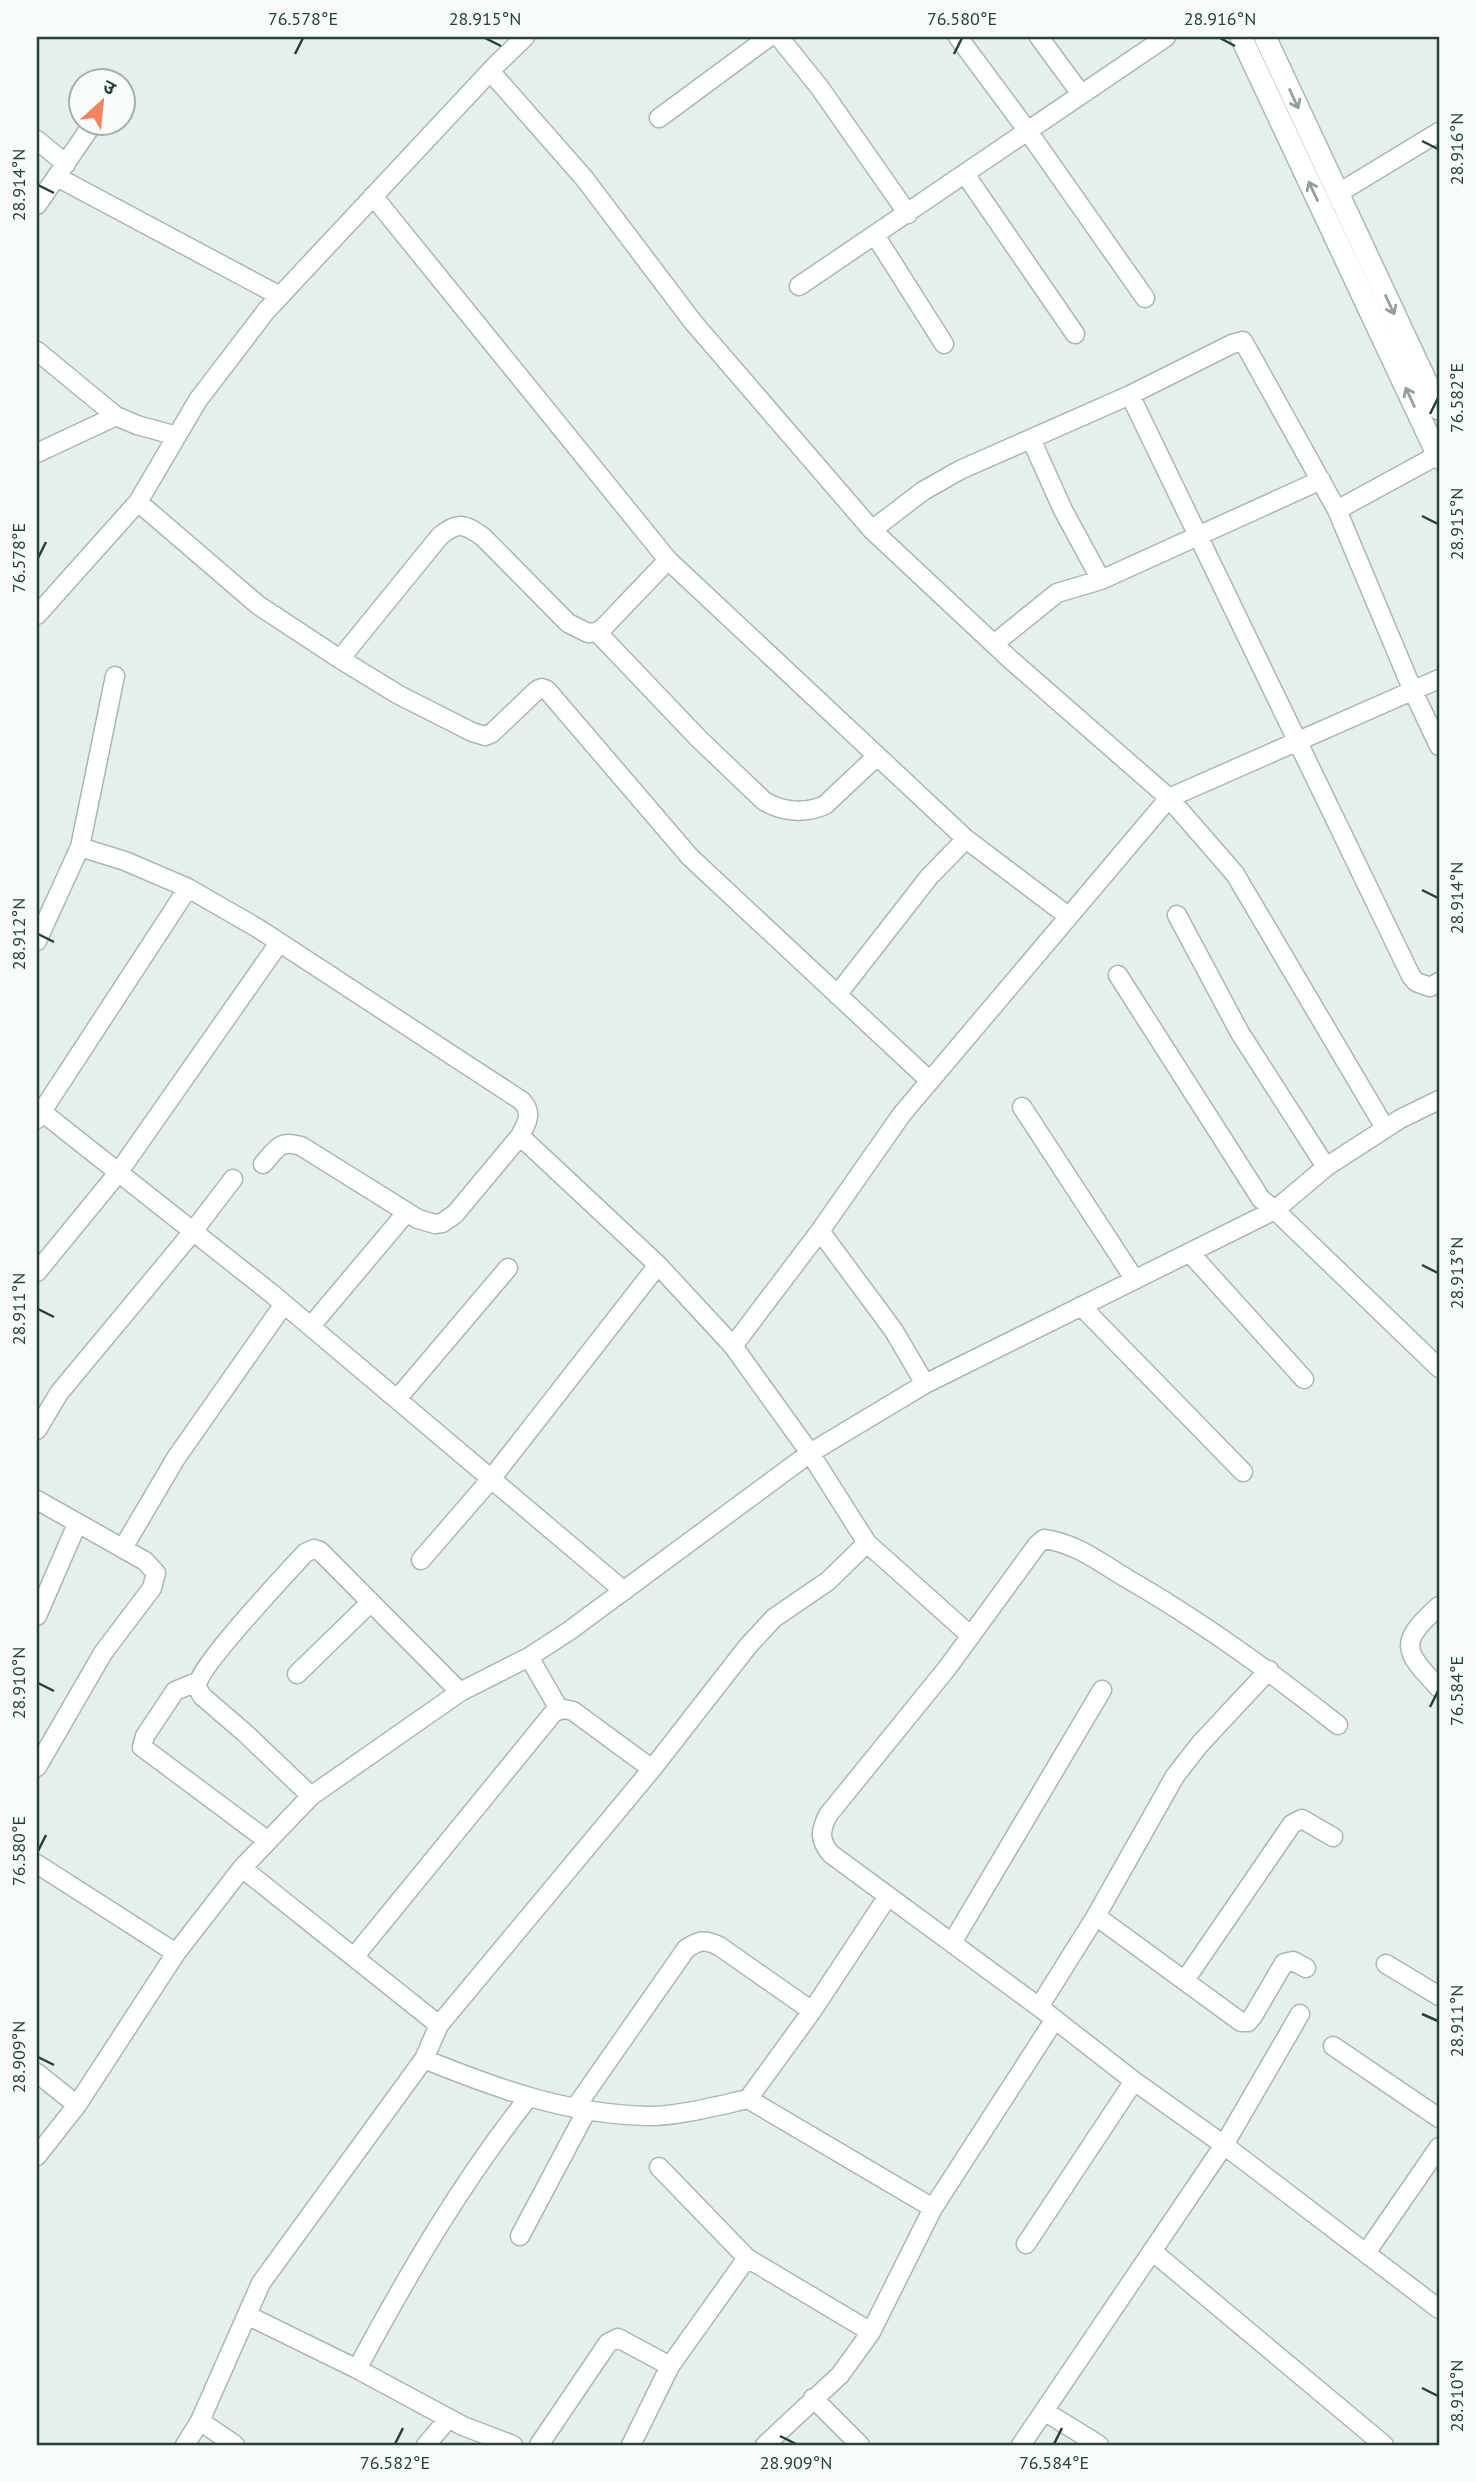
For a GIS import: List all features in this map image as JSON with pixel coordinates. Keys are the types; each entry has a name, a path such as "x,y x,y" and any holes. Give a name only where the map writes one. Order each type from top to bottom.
{"main road":[{"path":"1241,37 1439,457"},
{"path":"1265,37 1438,402"}],"street":[{"path":"37,615 138,502 198,400 266,311 525,37"},
{"path":"659,118 769,37"},
{"path":"779,37 820,88 908,214"},
{"path":"958,37 1145,298"},
{"path":"1039,37 1081,94"},
{"path":"799,286 1166,37"},
{"path":"490,71 584,178 693,322 872,530 1011,660 1169,798 1235,874 1385,1128"},
{"path":"1338,194 1439,132"},
{"path":"37,205 85,136"},
{"path":"37,140 61,171 280,296"},
{"path":"965,174 1075,334"},
{"path":"373,196 668,560 966,839 1069,916"},
{"path":"875,236 944,344"},
{"path":"872,530 923,491 960,470 1130,395 1243,341 1247,343 1337,510 1439,746"},
{"path":"37,351 116,416 177,436"},
{"path":"1130,395 1411,976 1416,982 1430,987 1439,982"},
{"path":"37,453 116,416"},
{"path":"1031,439 1063,510 1101,580"},
{"path":"1337,510 1439,457"},
{"path":"995,643 1057,593 1101,580 1321,480"},
{"path":"138,502 258,605 400,695 480,735 492,733 539,688 547,690 690,857 930,1081"},
{"path":"340,659 440,536 450,528 467,526 483,537 568,623 579,630 597,632 699,739 764,801 774,807 797,811 814,810 825,805 877,756"},
{"path":"597,632 668,560"},
{"path":"37,941 80,847 115,676"},
{"path":"733,1346 820,1231 902,1114 1169,798 1439,679"},
{"path":"837,995 929,877 966,839"},
{"path":"80,847 125,860 188,888 279,943 522,1101 529,1113 528,1122 520,1136 449,1220 435,1224 406,1213 301,1146 287,1143 281,1145 263,1164"},
{"path":"188,888 39,1113 311,1326 624,1591"},
{"path":"1177,915 1240,1033 1326,1167"},
{"path":"37,1272 118,1173 279,943"},
{"path":"1118,975 1261,1199 1439,1368"},
{"path":"37,2156 77,2105 176,1953 242,1868 311,1796 460,1692 529,1657 569,1631 810,1453 925,1384 1275,1210 1326,1167 1385,1128 1439,1100"},
{"path":"1022,1107 1135,1280"},
{"path":"520,1136 658,1265 733,1346 810,1453 867,1543 971,1636"},
{"path":"37,1430 59,1393 233,1179"},
{"path":"311,1326 406,1213"},
{"path":"820,1231 894,1331 925,1384"},
{"path":"1191,1254 1304,1379"},
{"path":"421,1560 491,1479 658,1265"},
{"path":"397,1399 508,1268"},
{"path":"123,1548 176,1458 284,1304"},
{"path":"1081,1306 1243,1472"},
{"path":"37,1500 123,1548 151,1566 156,1573 155,1581 44,1738 37,1767"},
{"path":"37,1616 77,1524"},
{"path":"1338,1725 1269,1670 1187,1613 1070,1545 1044,1539 971,1636 828,1815 820,1830 823,1845 831,1854 1039,2007 1134,2081 1224,2145 1439,2309"},
{"path":"186,2445 200,2421 261,2283 424,2059 439,2025 652,1769 748,1646 774,1618 828,1581 867,1543"},
{"path":"268,1841 142,1747 145,1736 175,1691 197,1682 229,1640 309,1550 320,1551 460,1692"},
{"path":"297,1674 372,1602"},
{"path":"1439,1606 1417,1626 1409,1649 1413,1661 1439,1688"},
{"path":"529,1657 559,1709"},
{"path":"1039,2007 1096,1916 1174,1776 1269,1670"},
{"path":"197,1682 198,1692 311,1796"},
{"path":"952,1943 1102,1690"},
{"path":"354,1957 554,1712 559,1709 573,1711 652,1769"},
{"path":"1185,1980 1292,1825 1298,1820 1307,1821 1333,1837"},
{"path":"37,1864 176,1953"},
{"path":"242,1868 439,2025"},
{"path":"424,2059 528,2098 581,2109 650,2116 748,2099 812,2011 888,1896"},
{"path":"1096,1916 1241,2022 1248,2022 1284,1963 1293,1961 1306,1968"},
{"path":"520,2236 581,2109 686,1950 697,1942 708,1940 812,2011"},
{"path":"1386,1964 1439,1996"},
{"path":"1021,2445 1224,2145 1300,2014"},
{"path":"765,2445 840,2375 871,2332 933,2208 1055,2019"},
{"path":"1333,2046 1439,2119"},
{"path":"37,2073 77,2105"},
{"path":"1026,2244 1134,2081"},
{"path":"357,2369 400,2289 462,2187 528,2098"},
{"path":"748,2099 933,2208"},
{"path":"1366,2253 1439,2147"},
{"path":"659,2168 747,2258 871,2332"},
{"path":"1152,2251 1384,2445"},
{"path":"631,2445 670,2366 747,2258"},
{"path":"247,2315 357,2369 449,2419 513,2445"},
{"path":"539,2445 613,2339 618,2338 631,2344 670,2366"},
{"path":"813,2398 860,2445"},
{"path":"1044,2411 1098,2445"},
{"path":"426,2445 449,2419"},
{"path":"200,2421 235,2445"}]}
